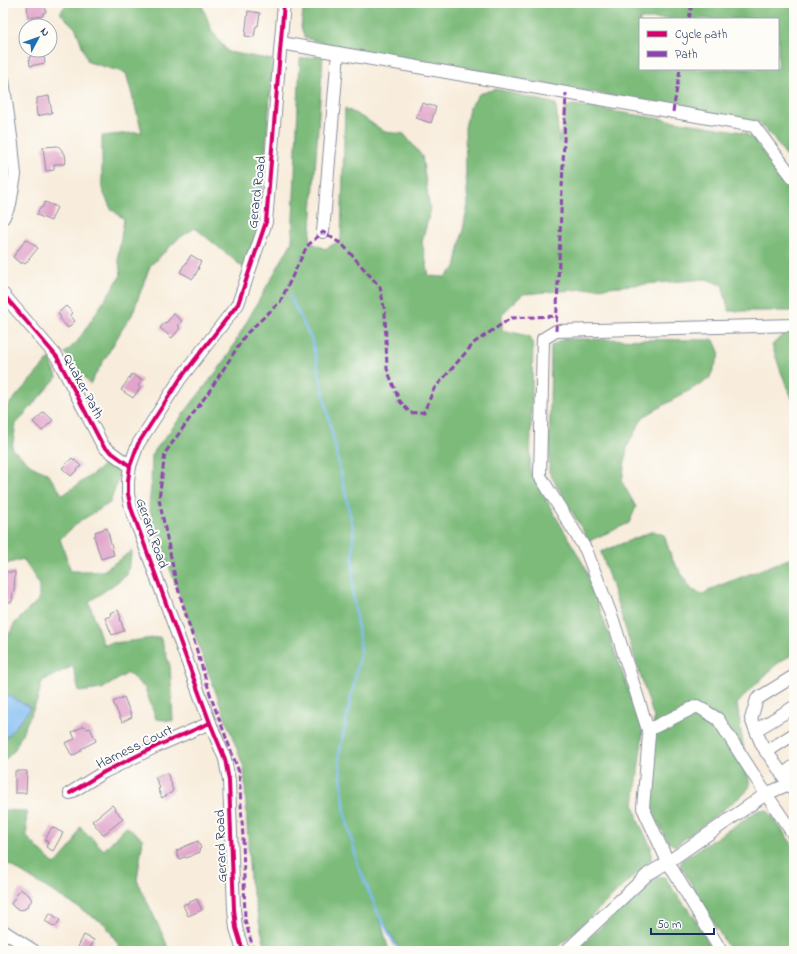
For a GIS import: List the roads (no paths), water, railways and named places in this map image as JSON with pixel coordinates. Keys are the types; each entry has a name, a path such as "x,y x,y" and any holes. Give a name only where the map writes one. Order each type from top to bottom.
{"street":[{"name":"Gerard Road","path":"243,951 236,928 234,909 228,770 131,508 128,494 128,481 130,466 138,444 176,385 238,304 266,222 284,3"},
{"path":"281,43 754,126 794,179"},
{"path":"323,232 338,53"},
{"path":"3,80 15,175 10,204 3,218"},
{"name":"Quaker Path","path":"3,294 57,357 104,447 130,466"},
{"path":"721,951 668,862 643,808 649,735 648,730 613,620 586,550 540,476 543,339 556,331 794,325"},
{"path":"788,784 762,745 751,718 757,698 794,676"},
{"path":"648,730 697,706 718,719 794,835"},
{"path":"756,730 794,707"},
{"name":"Harness Court","path":"70,793 104,772 152,748 210,723"},
{"path":"766,752 794,734"},
{"path":"566,951 648,874 668,862 766,794 788,784 794,766"},
{"path":"3,930 34,951"}],"water":[{"path":"3,692 31,708 3,741"}],"waterway":[{"path":"290,296 312,341 353,528 353,595 361,650 339,755 345,814 358,865 378,913 398,951"}]}
